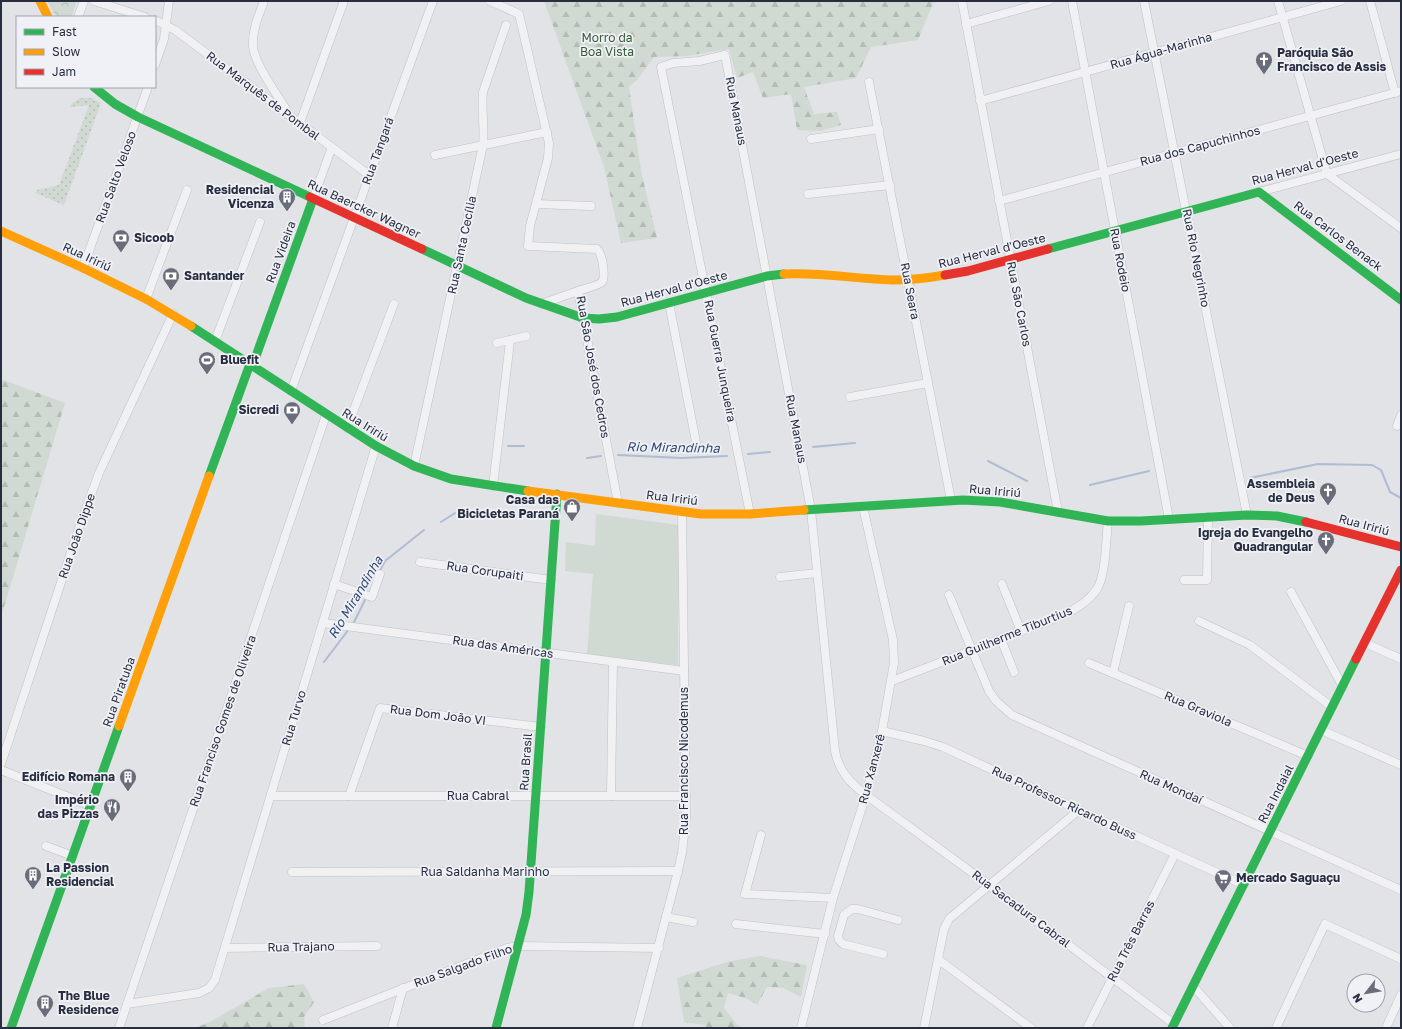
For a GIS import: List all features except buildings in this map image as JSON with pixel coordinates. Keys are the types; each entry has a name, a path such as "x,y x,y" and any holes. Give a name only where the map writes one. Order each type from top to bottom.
{"main road":[{"path":"40,1 48,16"},
{"name":"Rua Baercker Wagner","path":"95,88 115,104 138,117 457,265 511,292 583,318"},
{"name":"Rua Herval d'Oeste","path":"583,318 608,318 781,273 803,273 908,280 947,275 1260,192"},
{"name":"Rua Carlos Benack","path":"1260,192 1401,300"},
{"name":"Rua Videira","path":"250,364 256,356 313,199"},
{"name":"Rua Iririú","path":"1,231 83,268 146,299 215,341 326,415 376,446 414,466 451,479 682,512 719,515 951,500 981,500 1108,521 1247,515 1269,516 1291,518 1401,547"},
{"name":"Rua Piratuba","path":"11,1028 250,364"},
{"name":"Rua Brasil","path":"496,1028 526,915 531,872 557,494"},
{"name":"Rua Indaial","path":"1173,1026 1401,570"}],"street":[{"path":"78,16 84,1"},
{"path":"94,1 142,16"},
{"path":"156,62 164,39 169,1"},
{"path":"264,1 254,32 254,51 259,64 290,116"},
{"path":"300,124 344,1"},
{"name":"Rua Tangará","path":"291,391 432,1"},
{"name":"Rua São José dos Cedros","path":"490,1 519,14 547,132 549,151 548,158 530,226 528,246 597,249 600,251 602,256 604,278 602,281 599,284 578,291 618,503"},
{"name":"Rua São Carlos","path":"962,1 1058,512"},
{"path":"966,24 1049,1"},
{"name":"Rua Rodeio","path":"1072,1 1169,519"},
{"name":"Rua Rio Negrinho","path":"1144,1 1247,515"},
{"path":"1278,1 1327,174 1401,228"},
{"name":"Rua Água-Marinha","path":"980,101 1341,1"},
{"path":"1370,1 1398,92"},
{"name":"Rua Marquês de Pombal","path":"156,20 166,24 175,30 369,175"},
{"name":"Rua Santa Cecília","path":"414,466 483,145 483,92 506,25"},
{"name":"Rua Manaus","path":"661,67 673,63 699,61 725,55 811,510 835,751 843,774 854,786 866,795"},
{"name":"Rua Guerra Junqueira","path":"661,67 750,514"},
{"name":"Rua Seara","path":"869,82 951,500"},
{"name":"Rua Salto Veloso","path":"83,268 148,88"},
{"name":"Rua dos Capuchinhos","path":"1000,201 1398,92"},
{"path":"811,139 879,129"},
{"path":"435,155 547,132"},
{"name":"Rua Videira","path":"313,199 332,148"},
{"name":"Rua Herval d'Oeste","path":"1260,192 1401,154"},
{"path":"808,194 890,185"},
{"path":"146,299 187,190"},
{"path":"536,204 591,206"},
{"path":"215,341 260,222"},
{"path":"541,304 578,291"},
{"path":"669,303 697,448"},
{"path":"347,428 394,304"},
{"name":"Rua João Dippe","path":"1,764 97,478 172,314"},
{"path":"497,343 526,336"},
{"path":"493,486 510,341"},
{"path":"850,397 928,383"},
{"name":"Rua Franciso Gomes de Oliveira","path":"119,1028 326,415"},
{"path":"1397,426 1401,415"},
{"name":"Rua Turvo","path":"127,1004 199,993 209,988 215,980 376,446"},
{"name":"Rua Xanxerê","path":"801,1028 833,898 866,795 882,731 892,681 894,654 893,640 863,506"},
{"name":"Rua Francisco Nicodemus","path":"637,1028 678,871 684,837 686,796 682,512"},
{"path":"1184,580 1206,580 1208,517"},
{"name":"Rua Guilherme Tiburtius","path":"892,681 1072,611 1088,600 1098,588 1102,574 1108,521"},
{"name":"Rua Corupaiti","path":"420,562 551,580"},
{"path":"780,578 817,573"},
{"path":"334,584 372,597 380,574"},
{"path":"1002,584 1021,632"},
{"path":"1291,592 1343,687"},
{"name":"Rua Mondaí","path":"949,595 989,691 996,701 1012,715 1401,890"},
{"path":"1113,674 1129,606"},
{"path":"1199,622 1250,645 1332,708"},
{"name":"Rua das Américas","path":"322,623 684,671"},
{"path":"1002,639 1014,672"},
{"path":"1365,643 1401,659"},
{"path":"611,796 613,662"},
{"name":"Rua Graviola","path":"1088,663 1308,756"},
{"name":"Rua Dom João VI","path":"350,796 380,708 541,727"},
{"path":"1321,730 1401,765"},
{"name":"Rua Professor Ricardo Buss","path":"882,731 943,747 1244,885"},
{"path":"1,770 91,806"},
{"name":"Rua Sacadura Cabral","path":"866,795 1113,977 1173,1026"},
{"name":"Rua Cabral","path":"271,796 686,796"},
{"path":"924,1028 939,960 944,929 949,919 1079,810"},
{"path":"761,835 745,894 833,898"},
{"path":"46,846 73,856"},
{"name":"Rua Três Barras","path":"1087,1028 1175,854"},
{"name":"Rua Saldanha Marinho","path":"292,872 678,871"},
{"path":"883,954 843,944 839,940 838,936 842,919 847,912 852,909 858,909 898,920"},
{"path":"666,916 693,922"},
{"path":"829,916 842,919"},
{"path":"736,924 824,934"},
{"path":"1276,1028 1325,924 1401,959"},
{"name":"Rua Trajano","path":"225,948 377,946"},
{"name":"Rua Salgado Filho","path":"322,1020 499,950 518,946 658,948"},
{"path":"939,960 1031,1028"},
{"path":"1193,986 1230,1028"},
{"path":"392,1028 403,988"},
{"path":"1386,1028 1401,995"}],"green space":[{"path":"47,1 77,1 71,16 55,16"},
{"name":"Morro da Boa Vista","path":"544,1 934,1 918,40 871,47 856,78 804,87 814,114 837,112 841,125 820,131 797,130 791,94 763,98 753,72 737,78 729,49 686,56 654,57 637,80 629,87 641,171 657,238 621,243 604,167"},
{"path":"81,98 91,98 101,103 64,205 35,193 37,190 59,185 89,105 70,107 72,103"},
{"path":"1,379 65,403 1,617"},
{"path":"596,514 679,525 678,665 587,655 593,574 565,571 566,542 595,546"},
{"path":"759,956 807,965 801,997 783,988 767,987 757,1005 748,999 728,993 724,1008 738,1026 745,1028 708,1028 705,1025 684,1022 677,978 727,962"},
{"path":"304,984 314,1002 304,1017 305,1028 194,1028 208,1023 269,988"}],"waterway":[{"name":"Rio Mirandinha","path":"813,447 855,443"},
{"name":"Rio Mirandinha","path":"508,446 524,446"},
{"name":"Rio Mirandinha","path":"748,454 770,452"},
{"name":"Rio Mirandinha","path":"618,455 682,458 727,456"},
{"name":"Rio Mirandinha","path":"587,458 601,456"},
{"name":"Rio Mirandinha","path":"988,461 1027,481"},
{"name":"Rio Mirandinha","path":"1250,478 1318,464 1372,465 1381,470 1390,492 1401,498"},
{"name":"Rio Mirandinha","path":"1090,485 1149,471"},
{"name":"Rio Mirandinha","path":"441,522 455,513"},
{"name":"Rio Mirandinha","path":"379,572 385,561 424,530"},
{"name":"Rio Mirandinha","path":"353,624 366,598"},
{"name":"Rio Mirandinha","path":"324,662 349,629"}],"traffic: fast":[{"path":"95,88 115,104 138,117 310,197"},
{"path":"1048,249 1259,192 1401,300"},
{"path":"209,476 250,364 256,356 313,199"},
{"path":"422,249 526,298 583,318 599,319 617,317 767,276 784,274"},
{"path":"191,326 376,446 414,466 451,479 528,491"},
{"path":"496,1028 526,915 529,892 557,494"},
{"path":"804,510 963,500 1000,502 1108,521 1141,521 1247,515 1277,516 1306,522"},
{"path":"1172,1028 1356,659"},
{"path":"11,1028 119,726"}],"traffic: slow":[{"path":"40,1 48,16"},
{"path":"1,231 83,268 146,299 191,326"},
{"path":"784,274 811,274 892,280 919,279 945,275"},
{"path":"119,726 209,476"},
{"path":"528,491 701,514 750,514 804,510"}],"traffic: jam":[{"path":"310,197 422,249"},
{"path":"945,275 968,271 1048,249"},
{"path":"1306,522 1401,547"},
{"path":"1356,659 1401,570"}],"place":[{"name":"Paróquia São Francisco de Assis","path":"1264,75"},
{"name":"Residencial Vicenza","path":"287,212"},
{"name":"Sicoob","path":"121,253"},
{"name":"Santander","path":"171,291"},
{"name":"Bluefit","path":"207,375"},
{"name":"Sicredi","path":"292,425"},
{"name":"Assembleia de Deus","path":"1328,506"},
{"name":"Casa das Bicicletas Paraná","path":"572,522"},
{"name":"Igreja do Evangelho Quadrangular","path":"1326,555"},
{"name":"Edifício Romana","path":"128,792"},
{"name":"Império das Pizzas","path":"112,822"},
{"name":"La Passion Residencial","path":"33,890"},
{"name":"Mercado Saguaçu","path":"1223,893"},
{"name":"The Blue Residence","path":"45,1018"}]}
